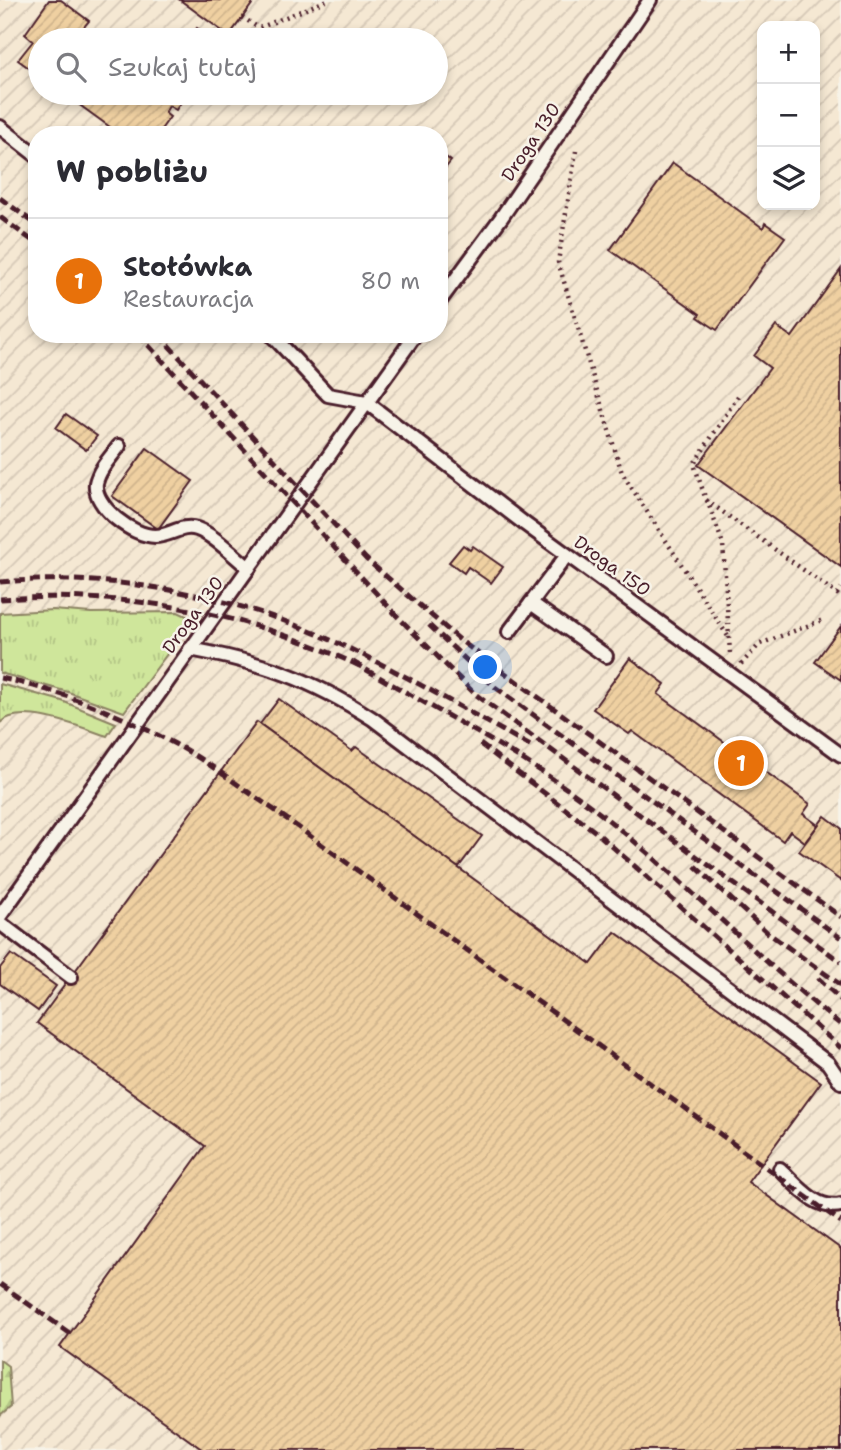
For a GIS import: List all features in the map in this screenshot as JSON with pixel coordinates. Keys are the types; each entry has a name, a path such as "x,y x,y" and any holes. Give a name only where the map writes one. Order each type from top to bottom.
{"lane":[{"name":"Droga 130","path":"448,290 501,218 650,0"},
{"path":"0,127 28,149"},
{"path":"279,343 328,395 366,402"},
{"name":"Droga 130","path":"0,916 409,343"},
{"name":"Droga 150","path":"366,402 567,555 841,755"},
{"path":"119,446 99,474 96,483 96,493 108,511 139,534 171,534 186,527 199,530 248,568"},
{"path":"509,632 567,555"},
{"path":"531,603 606,656"},
{"path":"190,649 246,659 293,674 373,719 828,1063 841,1082"},
{"path":"0,923 71,977"},
{"path":"780,1169 818,1203 826,1206 841,1205"}],"path":[{"path":"242,17 259,28 328,0"},
{"path":"576,151 558,262 622,473 729,638"},
{"path":"732,675 723,544 694,464 738,396"},
{"path":"706,499 837,594 841,588"},
{"path":"732,675 760,644 823,620"}],"shaded area":[{"path":"0,0 841,0 841,1450 0,1450"}],"green space":[{"path":"53,610 91,613 178,612 193,619 124,712 68,692 0,673 0,613"},
{"path":"0,684 62,701 116,723 107,736 36,716 10,717 0,723"},
{"path":"0,1360 8,1366 11,1407 0,1416"}],"building":[{"path":"49,0 61,0 89,21 83,28 29,28"},
{"path":"180,0 255,0 235,28 218,28"},
{"path":"28,47 28,67 18,60"},
{"path":"80,105 179,105 176,110 169,106 165,113 170,117 164,126 109,126"},
{"path":"673,163 763,228 765,223 785,237 717,330 698,317 700,314 610,250"},
{"path":"841,269 841,567 698,465 770,368 754,356 776,326 792,337"},
{"path":"66,414 97,436 86,450 56,428"},
{"path":"147,448 193,481 158,529 112,496"},
{"path":"463,545 470,550 473,546 503,567 491,583 468,567 464,573 449,562"},
{"path":"841,626 841,680 815,662"},
{"path":"630,658 665,684 658,694 810,804 803,814 818,825 805,842 790,831 783,841 632,731 629,734 593,709"},
{"path":"279,699 352,751 356,747 482,836 458,868 260,724"},
{"path":"257,722 591,964 615,932 821,1082 748,1182 841,1249 841,1450 203,1450 60,1347 205,1146 37,1023"},
{"path":"825,816 841,828 841,881 799,851"},
{"path":"11,954 56,986 38,1011 0,984 0,968"}],"railway":[{"path":"0,198 28,218"},
{"path":"0,217 28,237"},
{"path":"146,343 398,617 475,694 841,962"},
{"path":"166,343 366,559 461,641 841,917"},
{"path":"0,582 80,580 120,583 159,588 238,606 312,632 369,658 534,748"},
{"path":"0,599 95,598 186,609 274,632 362,667"},
{"path":"429,625 495,687 841,938"},
{"path":"353,662 501,746 585,802 651,856 776,970 841,1025"},
{"path":"0,678 45,689 90,705 154,733 200,759 273,809 841,1222"},
{"path":"480,744 597,833 841,1048"},
{"path":"695,866 768,933 841,985"},
{"path":"818,978 841,1000"},
{"path":"0,1284 71,1334"}],"place":[{"name":"Stołówka","path":"741,763"}]}
